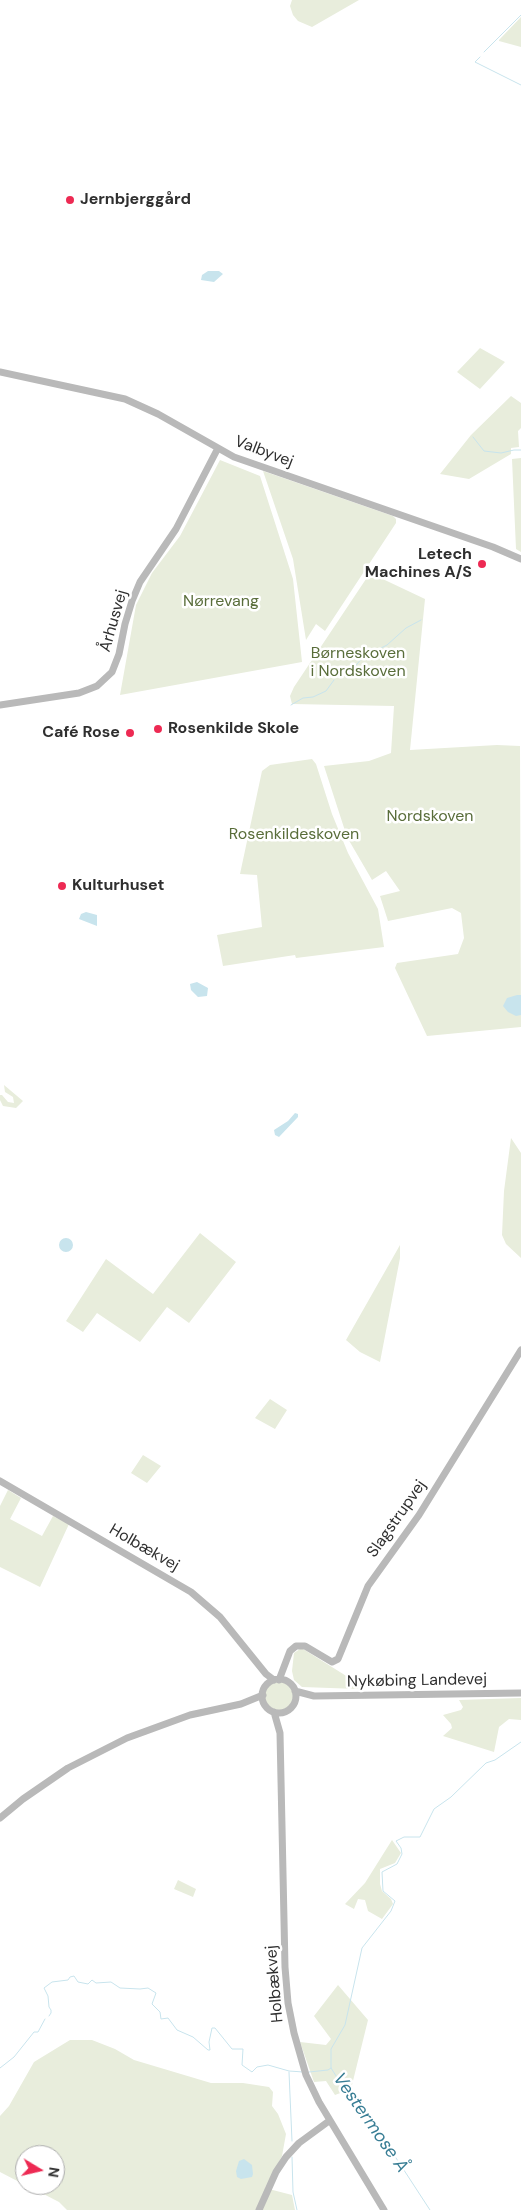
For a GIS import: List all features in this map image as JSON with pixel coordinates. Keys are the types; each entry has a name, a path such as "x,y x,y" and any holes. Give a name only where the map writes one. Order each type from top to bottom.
{"street":[{"name":"Valbyvej","path":"0,372 126,399 246,461 484,544 521,559"},
{"name":"Århusvej","path":"0,705 79,693 97,686 112,672 120,654 125,624 140,582 176,529 218,448"},
{"name":"Slagstrupvej","path":"289,1653 292,1648 302,1645 332,1662 338,1659 368,1586 419,1515 521,1350"},
{"name":"Holbækvej","path":"0,1481 191,1592 220,1617 255,1661 277,1680"},
{"path":"277,1680 289,1653"},
{"path":"241,1704 264,1704 274,1712 284,1712 292,1708 296,1700 295,1691 287,1681 289,1653"},
{"name":"Holbækvej","path":"255,1661 266,1686"},
{"path":"264,1704 263,1695 266,1686 277,1680 287,1681"},
{"name":"Nykøbing Landevej","path":"295,1691 314,1696"},
{"name":"Nykøbing Landevej","path":"296,1700 314,1696 521,1693"},
{"path":"0,1818 23,1799 68,1768 126,1738 198,1713 241,1704 263,1695"},
{"name":"Holbækvej","path":"274,1712 280,1734"},
{"name":"Holbækvej","path":"284,1712 280,1734 286,1985 294,2033 305,2072 329,2121 384,2210"},
{"path":"259,2210 276,2172 286,2157 299,2143 329,2121"}],"green space":[{"path":"292,0 359,0 312,27 298,21 293,15 290,6"},
{"path":"521,17 521,47 499,41 499,40"},
{"path":"480,348 505,362 480,389 457,372"},
{"path":"511,396 521,403 521,428 518,431 519,447 511,448 511,454 469,479 440,474 471,435"},
{"path":"521,458 521,552 516,549 512,459"},
{"name":"Nørrevang","path":"220,460 260,476 293,579 302,662 120,695 136,605 152,573 180,536"},
{"path":"263,471 393,516 396,519 396,523 325,631 316,624 306,640 293,559"},
{"name":"Nordskoven","path":"370,573 425,599 410,750 497,745 520,746 521,1027 427,1036 395,968 397,963 458,954 464,938 461,913 452,908 388,921 380,896 400,891 386,871 372,880 347,837 324,766 369,761 391,753 394,706 292,704 290,696 294,687"},
{"name":"Rosenkildeskoven","path":"312,759 316,764 332,814 348,853 378,909 384,947 296,958 295,955 223,966 217,935 262,927 257,875 240,874 262,771 270,765"},
{"path":"4,1085 23,1101 16,1108 3,1106 0,1095 8,1102 14,1103 13,1097 5,1092"},
{"path":"511,1138 521,1153 521,1258 506,1244 502,1235 504,1191"},
{"path":"200,1233 236,1262 189,1323 167,1307 140,1342 97,1313 83,1332 66,1321 106,1259 153,1294"},
{"path":"400,1245 400,1258 380,1362 360,1352 346,1340"},
{"path":"270,1399 287,1410 275,1429 255,1418"},
{"path":"143,1455 161,1466 147,1483 131,1473"},
{"path":"8,1490 21,1498 10,1519 42,1536 53,1516 69,1524 40,1587 0,1567 0,1506"},
{"path":"303,1649 364,1687 358,1689 302,1687 294,1680 292,1671 294,1653"},
{"path":"279,1682 289,1686 293,1696 289,1706 279,1710 269,1706 265,1696 269,1686"},
{"path":"521,1698 521,1720 509,1719 499,1727 494,1752 443,1736 452,1728 443,1715 461,1710 463,1707 459,1700"},
{"path":"392,1840 401,1853 395,1863 380,1869 382,1891 391,1899 393,1904 382,1919 368,1911 365,1900 358,1899 354,1909 345,1904 365,1883"},
{"path":"178,1880 196,1889 193,1897 174,1889"},
{"path":"338,1985 368,2020 351,2089 335,2095 326,2081 314,2082 300,2042 326,2045 331,2039 314,2016"},
{"path":"70,2040 92,2040 115,2049 134,2060 211,2083 243,2083 269,2087 273,2092 272,2106 278,2114 286,2134 282,2156 265,2188 292,2195 295,2210 67,2210 59,2202 45,2195 65,2195 65,2145 15,2145 15,2180 0,2172 0,2116 9,2106 34,2062"}],"water":[{"path":"208,271 219,271 223,274 214,282 201,280 202,275"},
{"path":"86,912 97,915 97,926 79,919 81,914"},
{"path":"197,982 208,988 207,996 198,997 191,990 190,984"},
{"path":"521,995 521,1015 516,1016 508,1012 503,1006 507,998"},
{"path":"295,1113 298,1114 298,1117 279,1137 275,1135 274,1130 288,1121"},
{"path":"63,1238 69,1238 73,1245 69,1252 63,1252 59,1248 59,1242"},
{"path":"244,2159 252,2165 253,2174 252,2177 241,2179 237,2177 236,2171 239,2161"}],"waterway":[{"path":"484,52 521,15"},
{"path":"480,57 475,62 521,85"},
{"path":"473,437 484,451 501,453 521,450"},
{"path":"345,673 352,670 363,657 387,645 406,628 421,620"},
{"path":"291,705 303,698 313,697 326,691 334,680"},
{"name":"Vestermose Å","path":"430,2210 383,2138 347,2093 331,2068 331,2049 345,2025 362,1948 391,1911 395,1901 383,1891 382,1872 397,1864 402,1854 401,1848 396,1841 404,1837 420,1837 434,1809 451,1797 486,1763 495,1760 521,1742"},
{"path":"49,2016 51,2010 44,1988 52,1982 68,1980 74,1976 78,1982 88,1984 92,1980 96,1983 111,1982 120,1988 148,1988 156,1993 152,2004 160,2012 161,2019 168,2018 177,2030 193,2037 208,2050 210,2050 209,2042 212,2028 215,2028 232,2049 243,2049 242,2065 252,2072 257,2067 268,2065 289,2071 303,2072"},
{"path":"0,2068 14,2057 34,2032 38,2032 45,2019"},
{"path":"309,2072 331,2068"},
{"path":"289,2072 292,2141"},
{"path":"292,2157 293,2192 297,2210"}],"place":[{"name":"Jernbjerggård","path":"70,200"},
{"name":"Letech Machines A/S","path":"482,564"},
{"name":"Rosenkilde Skole","path":"158,729"},
{"name":"Café Rose","path":"130,733"},
{"name":"Kulturhuset","path":"62,886"}],"park label":[{"name":"Børneskoven i Nordskoven","path":"358,663"}]}
